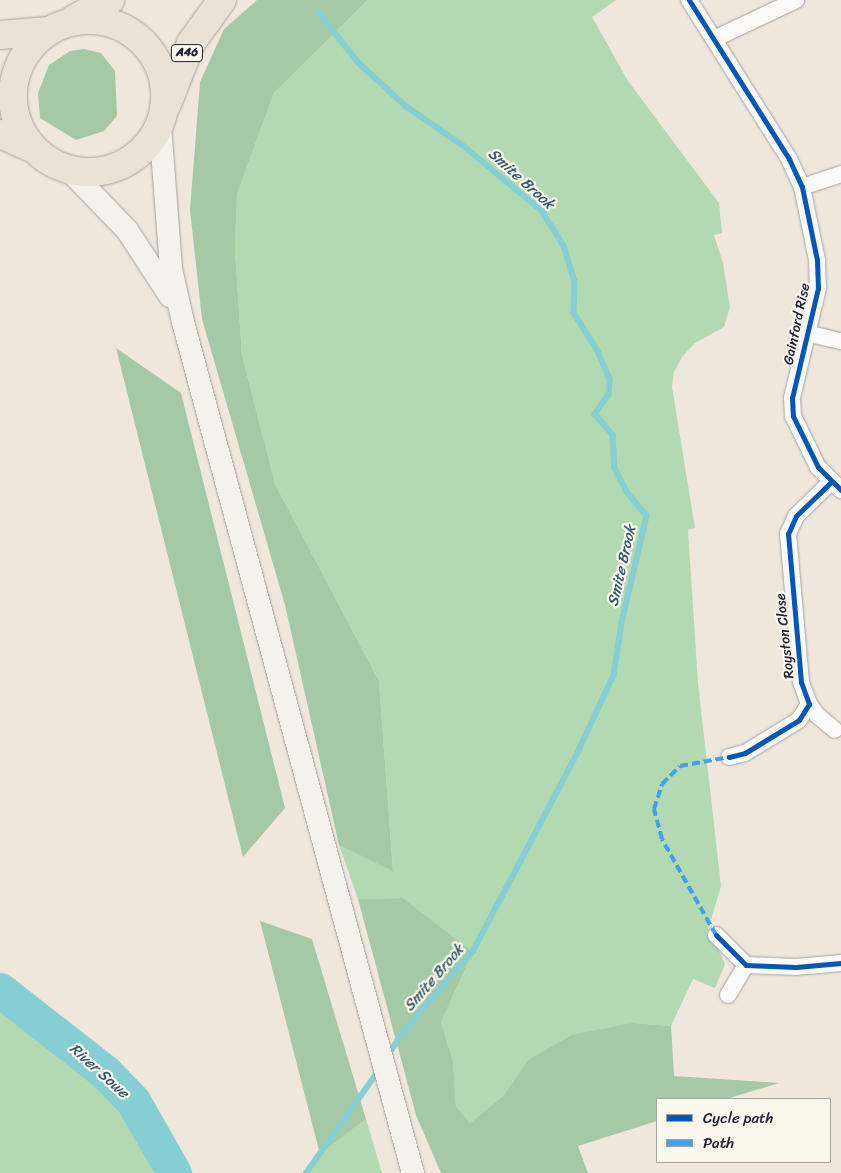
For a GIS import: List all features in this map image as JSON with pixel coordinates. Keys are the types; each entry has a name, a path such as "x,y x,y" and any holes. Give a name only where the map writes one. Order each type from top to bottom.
{"highway":[{"path":"34,149 16,118 13,94 21,62 57,27 110,0"},
{"name":"A46","path":"162,119 191,43 222,0"},
{"path":"0,35 104,21 126,29 141,40 161,71 166,96 162,119 148,146 122,166 96,172 69,170 50,162 34,149 0,134"}],"main road":[{"path":"162,119 171,269 183,322 414,1173"},
{"path":"69,170 133,238 151,262 183,322"}],"street":[{"name":"Gainford Rise","path":"689,0 789,159 802,187 817,260 818,288 810,334 792,398 793,416 818,468 836,486"},
{"path":"714,38 796,0"},
{"path":"802,187 841,174"},
{"name":"Gainford Rise","path":"810,334 841,341"},
{"name":"Royston Close","path":"835,730 817,715 809,704 801,682 788,534 796,516 836,486"},
{"path":"728,757 745,752 798,720 809,704"},
{"path":"716,935 746,965 796,967 841,963"},
{"path":"728,995 746,965"}],"green space":[{"path":"257,0 368,0 274,93 237,194 235,251 242,355 275,484 379,681 393,871 339,845 285,605 202,319 190,210 200,82 224,29"},
{"path":"368,0 616,0 592,17 628,81 719,203 722,233 714,235 723,263 730,307 724,327 695,343 682,357 674,372 672,387 695,528 688,530 698,683 721,886 707,933 715,941 725,964 715,988 693,979 671,1026 632,1023 528,1060 503,1096 470,1123 456,1108 453,1061 441,1022 473,952 403,898 358,899 339,845 393,870 379,681 275,484 242,355 235,251 237,194 274,93"},
{"path":"84,49 101,53 115,71 117,116 104,131 76,140 40,118 38,93 49,65 70,51"},
{"path":"116,348 181,393 285,808 243,857"},
{"path":"403,898 473,952 441,1022 453,1061 456,1107 470,1123 503,1096 528,1060 572,1035 632,1023 671,1026 674,1076 779,1083 729,1098 656,1098 656,1121 578,1146 588,1173 441,1173 416,1115 358,899"},
{"path":"260,921 312,939 366,1119 320,1154"},
{"path":"0,975 15,983 133,1101 174,1173 0,1173"},
{"path":"366,1119 382,1173 306,1173 320,1154"}],"waterway":[{"name":"Smite Brook","path":"320,14 359,63 406,106 465,147 542,211 564,246 575,281 574,313 598,351 610,379 609,395 595,414 613,435 615,468 627,492 647,516 622,623 614,675 578,753 473,952 402,1034 388,1056"},
{"name":"River Sowe","path":"0,990 105,1072 133,1101 174,1173"},
{"name":"Smite Brook","path":"306,1173 379,1070"}],"marked path":[{"path":"716,935 662,839 654,809 662,784 680,766 729,757"}],"cycle path":[{"path":"689,0 789,159 802,187 817,260 818,288 792,398 793,416 818,467 841,490"},
{"path":"729,757 745,753 799,720 809,704 801,682 788,534 796,516 831,482"},
{"path":"716,935 746,965 796,967 841,963"}]}
